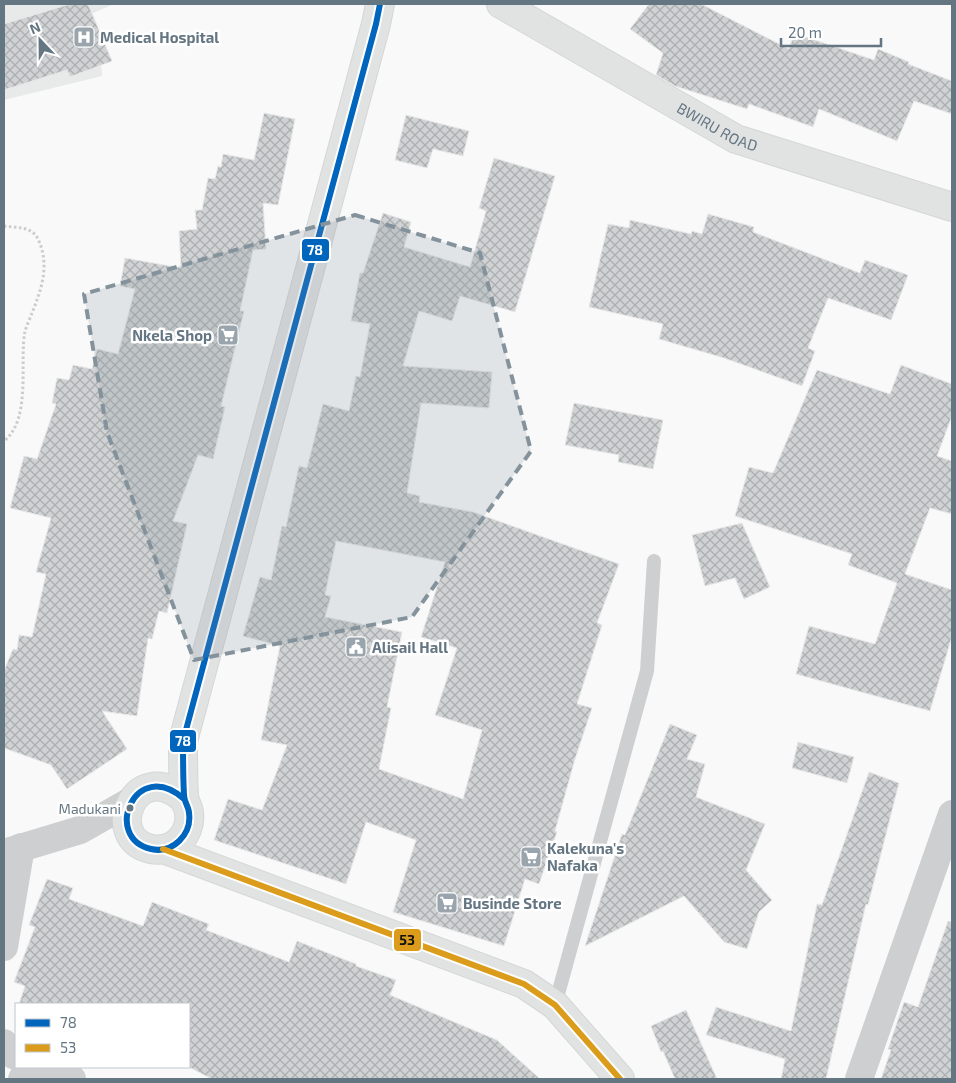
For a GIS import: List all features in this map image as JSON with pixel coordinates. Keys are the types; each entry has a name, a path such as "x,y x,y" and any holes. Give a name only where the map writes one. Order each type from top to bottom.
{"main road":[{"path":"163,850 175,844 184,836 187,811 183,741 374,34 380,4"},
{"name":"BWIRU ROAD","path":"502,4 736,139 952,207"},
{"path":"183,741 126,812 126,824 131,835 139,844 151,849 163,850 524,984 555,1005 620,1079"},
{"path":"141,794 163,786 175,791 224,873"}],"street":[{"path":"4,947 12,850 80,830 141,794"},
{"path":"859,1079 952,814"},
{"path":"80,830 131,835"},
{"path":"4,1043 15,1056"},
{"path":"44,1068 72,1079"}],"lane":[{"path":"555,1005 647,671 654,561"}],"path":[{"path":"4,226 26,228 37,236 43,252 45,274 39,297 25,331 23,392 19,413 12,435 4,441"}],"highlighted area":[{"path":"355,215 480,253 531,451 412,617 194,660 107,432 84,294"}],"shaded area":[{"path":"4,4 114,4 73,22 99,39 102,76 4,100"}],"building":[{"path":"70,4 88,4 112,61 70,77 67,70 4,90 4,24"},
{"path":"649,4 701,4 789,49 794,33 874,60 878,49 909,62 908,64 952,81 952,114 914,101 897,141 819,109 813,127 749,104 747,109 675,86 656,75 663,53 630,29"},
{"path":"264,113 295,119 278,205 263,203 266,249 253,250 240,311 244,311 221,406 225,407 213,459 198,455 173,521 187,524 167,613 159,611 152,639 148,638 137,716 102,711 127,749 67,789 51,765 4,748 4,671 13,649 17,650 19,635 32,637 46,574 36,572 51,518 10,508 24,456 37,459 56,404 52,403 57,378 69,380 73,365 92,369 97,349 118,354 135,289 120,286 125,258 181,268 179,231 197,229 195,210 202,210 208,178 215,179 218,166 221,167 223,154 254,160"},
{"path":"406,115 469,131 463,156 433,149 427,168 395,160"},
{"path":"494,158 555,176 515,312 460,296 452,321 419,311 403,366 492,372 489,408 421,403 407,493 420,496 419,502 473,512 619,564 597,623 602,625 577,704 592,708 575,759 555,831 557,832 539,884 525,879 504,946 393,912 416,840 366,822 346,884 214,840 228,799 262,810 287,745 261,740 280,646 243,636 260,577 271,580 282,526 286,527 299,466 307,468 323,404 349,411 356,376 360,377 370,324 351,321 360,273 363,273 383,213 411,222 404,247 470,267 486,211 479,208","holes":["336,541 445,562 421,637 457,648 435,715 482,730 463,799 379,769 391,708 387,707 402,632 325,617 331,596 325,595"]},
{"path":"708,214 754,227 753,232 860,273 865,260 908,275 891,320 828,298 808,348 815,351 802,386 724,358 659,339 663,324 589,307 608,224 629,228 630,220 691,234 692,231 702,234"},
{"path":"901,365 952,384 952,416 937,456 952,461 952,514 930,508 905,574 952,590 952,636 930,711 796,674 809,626 875,644 897,583 848,565 852,554 735,516 749,467 773,473 817,370 890,394"},
{"path":"574,403 663,420 653,469 618,462 619,455 565,445"},
{"path":"742,523 770,587 744,599 735,578 705,586 692,535"},
{"path":"670,724 697,735 687,759 705,764 696,797 765,824 746,870 772,900 759,912 747,949 724,942 684,896 585,946 622,834 625,835"},
{"path":"798,742 854,757 847,783 792,768"},
{"path":"869,772 899,783 868,905 866,904 826,1079 781,1079 785,1059 706,1035 716,1007 791,1031 817,904 822,905"},
{"path":"47,879 73,888 69,899 143,926 152,902 209,924 206,930 289,962 297,941 356,964 356,966 396,980 390,995 497,1040 540,1079 212,1079 190,1068 190,1003 19,1003 25,986 14,982 35,927 29,925"},
{"path":"948,921 952,922 952,1079 881,1079 891,1050 888,1049 904,1002 918,1007"},
{"path":"686,1010 717,1079 675,1079 663,1051 661,1052 651,1026"}],"transit line":[{"name":"78","path":"184,799 167,788 151,787 139,793 131,804 127,817 129,830 136,842 151,849 167,848 179,841 187,828 189,813 184,795 183,741 380,4"},
{"name":"53","path":"163,849 524,984 555,1005 620,1079"}],"place":[{"name":"Medical Hospital","path":"84,37"},
{"name":"Nkela Shop","path":"228,335"},
{"name":"Alisail Hall","path":"356,647"},
{"name":"Madukani","path":"130,808"},
{"name":"Kalekuna's Nafaka","path":"531,857"},
{"name":"Businde Store","path":"447,903"}]}
